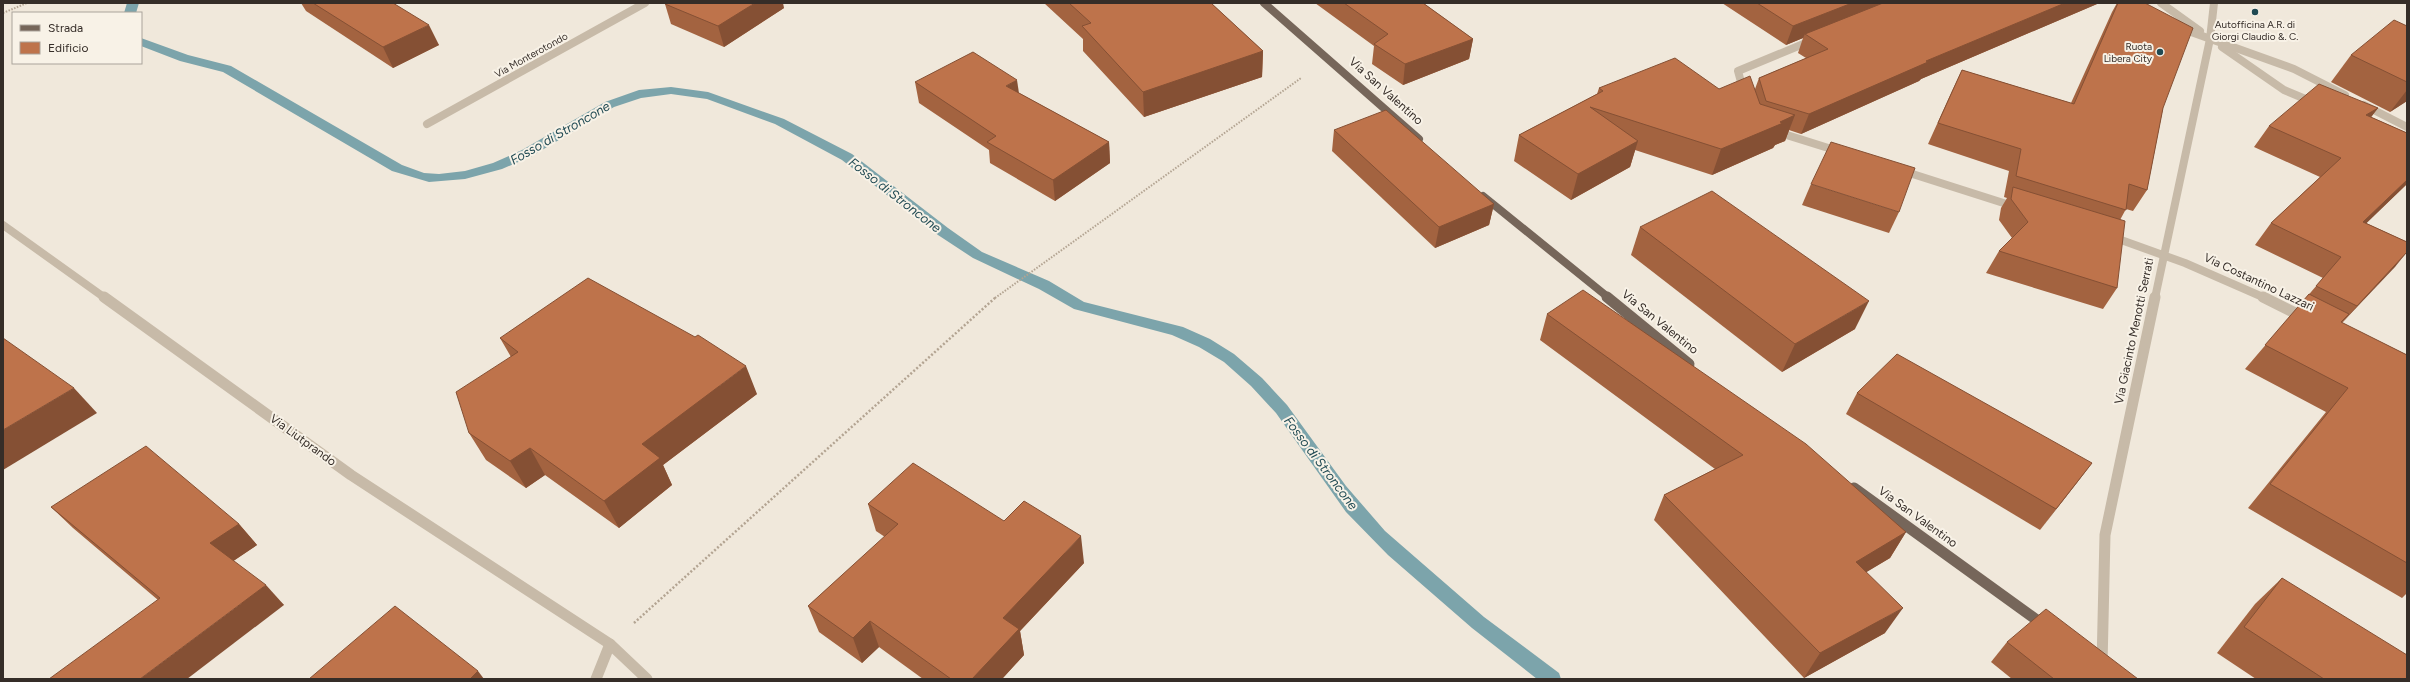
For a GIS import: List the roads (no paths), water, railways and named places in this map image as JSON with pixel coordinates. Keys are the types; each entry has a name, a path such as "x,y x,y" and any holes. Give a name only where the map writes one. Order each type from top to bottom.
{"main road":[{"name":"Via San Valentino","path":"1264,3 1330,58 1424,144"},
{"name":"Via San Valentino","path":"1471,187 1699,372"},
{"name":"Via San Valentino","path":"1845,481 2057,635"},
{"path":"2089,658 2113,675"}],"street":[{"name":"Via Monterotondo","path":"427,124 645,3"},
{"path":"2161,3 2284,90 2320,105"},
{"name":"Via Giacinto Menotti Serrati","path":"2102,667 2105,535 2210,39 2214,3"},
{"path":"2174,25 2294,69 2407,127"},
{"path":"1748,104 1738,71 1825,35"},
{"path":"1762,127 1853,156"},
{"path":"1891,168 2027,210"},
{"name":"Via Liutprando","path":"3,226 351,475 610,644 647,679"},
{"name":"Via Costantino Lazzari","path":"2103,234 2164,253 2227,280 2317,324"},
{"path":"596,679 610,644"}],"waterway":[{"name":"Fosso di Stroncone","path":"130,12 133,3"},
{"name":"Fosso di Stroncone","path":"142,42 184,58 227,69 397,168 429,178 444,178 465,175 498,166 527,153 582,119 609,105 639,94 671,90 708,96 744,107 780,121 831,147 847,157 875,177 943,232 977,255 1044,285 1079,305 1149,322 1178,331 1205,343 1229,358 1256,382 1282,409 1352,507 1379,536 1408,563 1478,622 1552,679"}],"place":[{"name":"Autofficina A.R. di Giorgi Claudio &. C.","path":"2255,12"},
{"name":"Ruota Libera City","path":"2160,52"}]}
